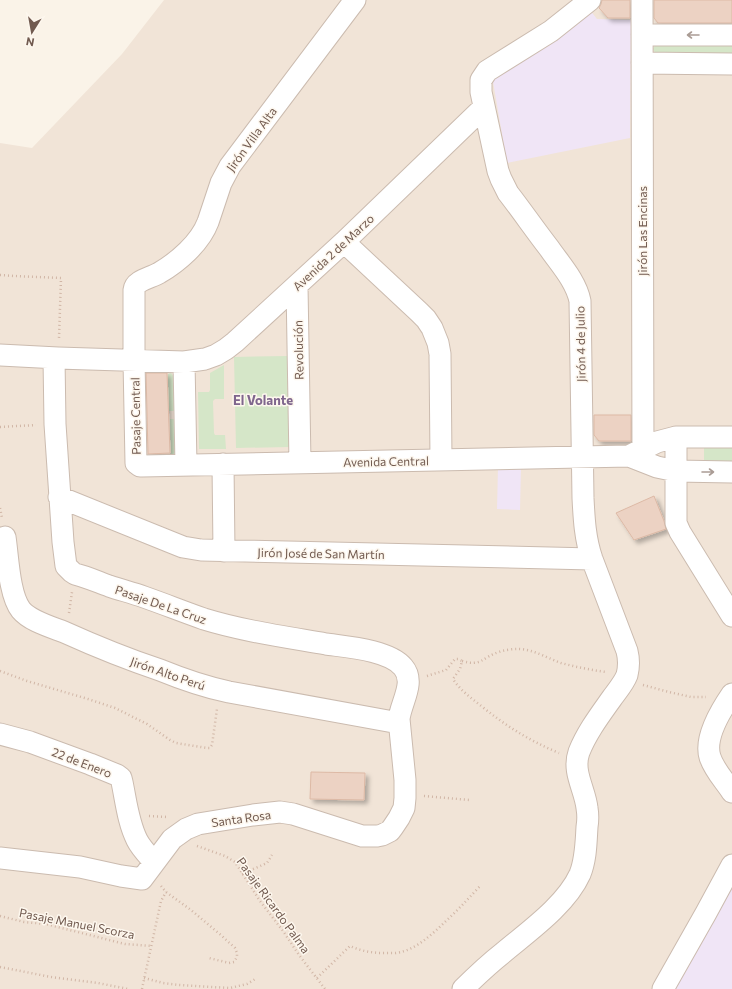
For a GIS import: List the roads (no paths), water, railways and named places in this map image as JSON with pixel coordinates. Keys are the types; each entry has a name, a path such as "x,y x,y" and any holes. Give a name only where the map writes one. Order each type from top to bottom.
{"street":[{"name":"Jirón Villa Alta","path":"134,361 135,286 139,282 174,263 192,246 208,222 222,183 230,166 355,0"},
{"path":"484,107 480,86 481,80 487,71 551,30 590,0"},
{"name":"Jirón Las Encinas","path":"638,455 642,0"},
{"path":"642,35 732,35"},
{"path":"642,63 732,64"},
{"name":"Avenida 2 de Marzo","path":"0,355 56,351 134,361 184,362 205,359 216,355 236,342 297,286 484,107"},
{"name":"Jirón 4 de Julio","path":"463,989 502,953 539,923 562,901 577,880 585,856 588,815 578,775 577,759 583,743 618,675 628,667 627,651 592,559 585,528 583,498 579,296 568,275 508,193 500,178 484,107"},
{"path":"344,242 426,319 435,335 440,354 441,460"},
{"name":"Revolución","path":"297,286 300,463"},
{"path":"56,351 55,424 59,497"},
{"name":"Pasaje Central","path":"134,361 135,460 137,465 142,466"},
{"path":"184,362 186,465"},
{"path":"676,437 676,523 680,532 732,616"},
{"path":"732,437 676,437 657,442 638,455 657,467 676,471 732,472"},
{"name":"Avenida Central","path":"142,466 638,455"},
{"path":"223,464 224,551"},
{"name":"Jirón José de San Martín","path":"59,497 183,547 202,550 592,559"},
{"name":"Pasaje De La Cruz","path":"59,497 65,561 69,570 75,574 217,623 388,656 404,667 409,680 399,723"},
{"name":"Jirón Alto Perú","path":"5,537 13,593 20,609 30,617 66,634 122,657 220,690 399,723"},
{"path":"732,694 718,718 709,749 710,757 714,766 732,792"},
{"name":"Santa Rosa","path":"0,858 80,868 142,878 155,872 172,839 186,829 198,824 280,812 303,816 362,836 377,836 390,830 396,823 404,808 406,792 399,723"},
{"name":"22 de Enero","path":"0,734 30,742 118,775 121,778 128,815 137,840 155,872"},
{"path":"663,989 732,865"}],"district":[{"name":"El Volante","path":"263,400"}]}
